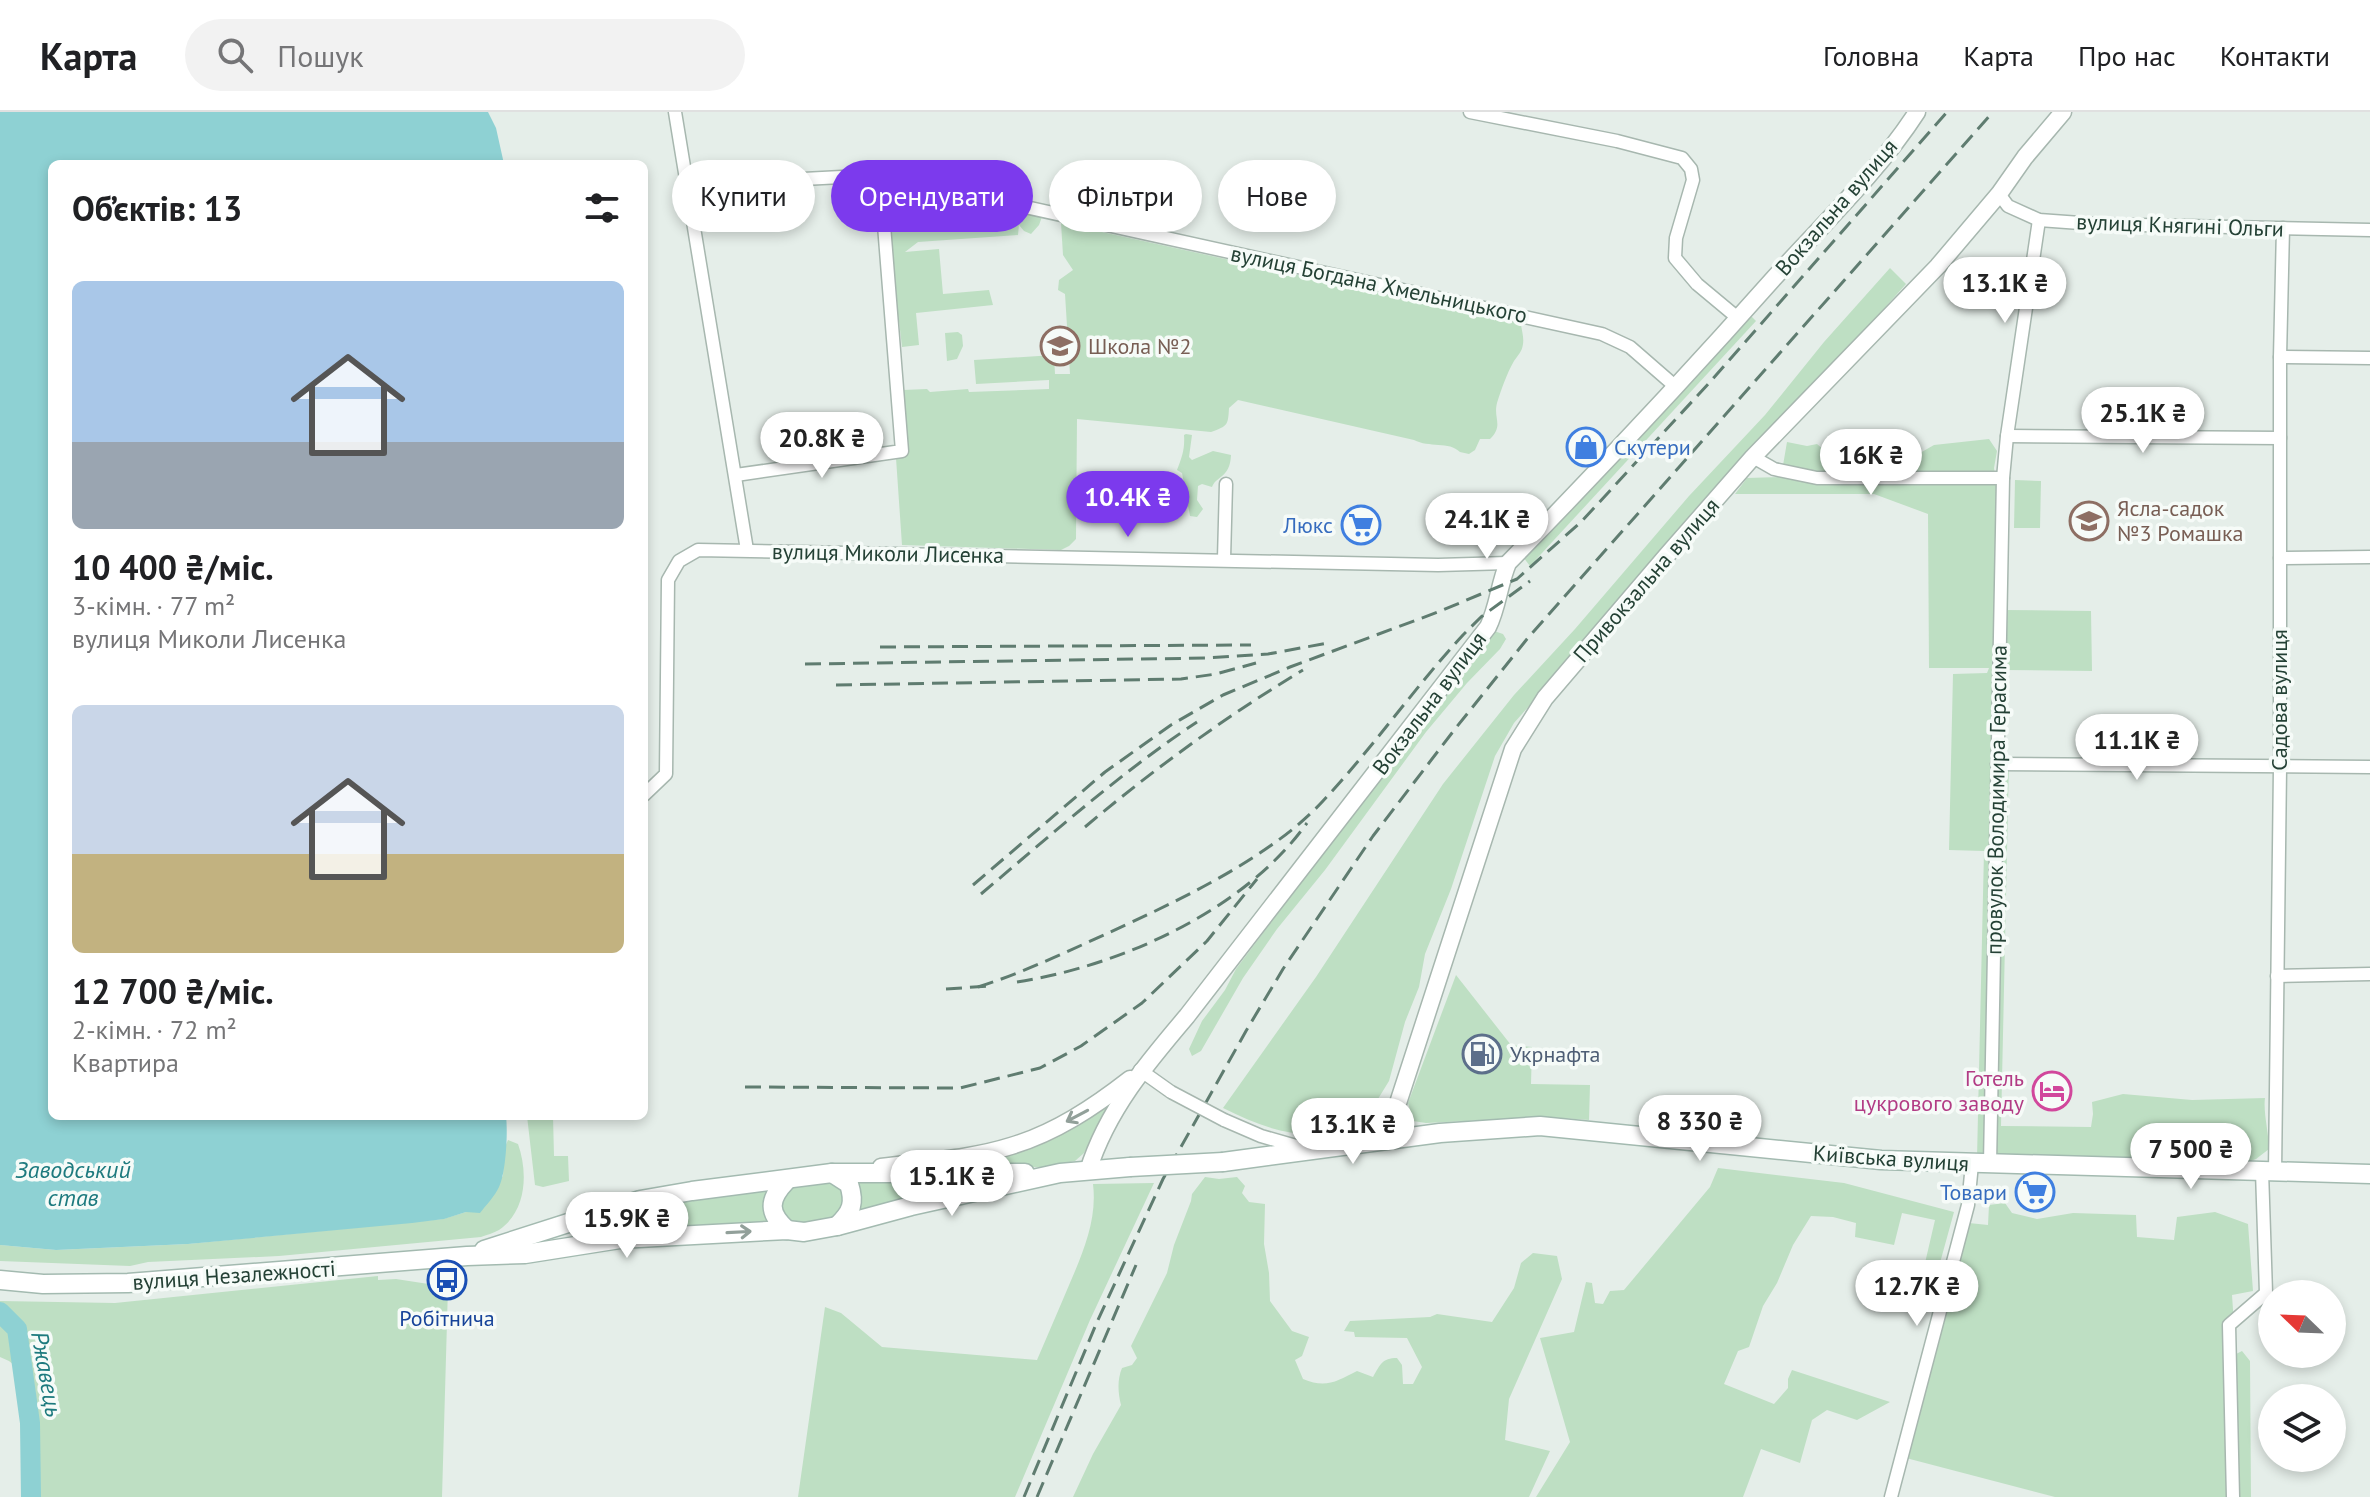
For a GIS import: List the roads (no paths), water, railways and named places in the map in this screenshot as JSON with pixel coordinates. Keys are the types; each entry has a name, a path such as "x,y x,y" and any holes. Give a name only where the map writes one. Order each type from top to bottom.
{"main road":[{"name":"Київська вулиця","path":"1130,1167 1223,1162 1440,1133 1540,1126 1881,1160 2370,1174"},
{"name":"вулиця Незалежності","path":"467,1256 640,1200 692,1191 832,1173 1060,1173 1130,1167"},
{"path":"832,1173 849,1184 853,1196 848,1216 837,1226"},
{"name":"вулиця Незалежності","path":"0,1280 43,1284 128,1283 525,1254 620,1239 787,1230 804,1232 1060,1173"},
{"path":"786,1181 776,1193 773,1213 787,1230"}],"street":[{"path":"675,112 682,160"},
{"path":"1470,112 1617,141 1682,158 1691,169 1693,180 1676,238 1675,258 1697,284 1739,319"},
{"name":"Вокзальна вулиця","path":"1088,1171 1112,1115 1140,1070 1206,991 1488,627 1494,616 1508,563 1739,319 1877,164 1917,112"},
{"name":"Привокзальна вулиця","path":"1386,1140 1513,749 1545,698 1753,457 1938,266 2063,112"},
{"name":"вулиця Княгині Ольги","path":"1999,194 2008,206 2039,220 2370,230"},
{"name":"вулиця Богдана Хмельницького","path":"1033,209 1602,334 1630,347 1676,387"},
{"name":"провулок Володимира Герасима","path":"1891,1497 1981,1164 1997,764 2003,478 2039,220"},
{"name":"Садова вулиця","path":"2233,1497 2229,1325 2266,1293 2277,976 2283,228"},
{"path":"694,232 747,550"},
{"path":"736,475 902,451 885,232"},
{"path":"2280,357 2370,358"},
{"path":"2007,436 2280,438"},
{"path":"1753,457 1774,469 1817,478 2003,478"},
{"path":"1224,559 1226,484"},
{"name":"вулиця Миколи Лисенка","path":"648,791 666,774 668,580 679,561 698,550 1438,565 1508,563"},
{"path":"2280,558 2370,557"},
{"path":"1997,764 2370,767"},
{"path":"2277,976 2370,974"},
{"path":"832,1173 1009,1147 1040,1135 1099,1104 1140,1070 1171,1092 1224,1120 1261,1136 1314,1151"}],"water":[{"name":"Заводський став","path":"0,112 488,112 496,128 503,160 48,160 48,1120 506,1120 506,1152 501,1181 480,1213 466,1212 444,1219 188,1244 56,1250 0,1245"}],"waterway":[{"name":"Ржавець","path":"0,1312 17,1329 30,1423 31,1497"}],"railway":[{"path":"973,885 1105,772 1171,725 1223,695 1517,579 1582,521 1710,382 1947,112"},
{"path":"1024,1497 1097,1322 1163,1179 1283,969 1373,836 1527,639 1993,112"},
{"path":"978,987 1043,962 1162,908 1221,877 1276,842 1322,802 1463,635 1481,617 1530,581"},
{"path":"805,664 1207,658 1268,654 1328,643"},
{"path":"880,647 1251,645"},
{"path":"836,685 1181,679 1216,674 1256,663"},
{"path":"1085,827 1191,744 1303,670"},
{"path":"981,894 1113,783 1197,722"},
{"path":"1017,982 1097,963 1178,929 1250,882 1281,854 1307,823"},
{"path":"745,1087 960,1088 1040,1068 1081,1046 1142,1003 1207,941 1257,879"},
{"path":"946,989 989,986"},
{"path":"1037,1497 1136,1265"}],"place":[{"name":"Школа №2","path":"1060,346"},
{"name":"Скутери","path":"1586,447"},
{"name":"Ясла-садок №3 Ромашка","path":"2089,521"},
{"name":"Люкс","path":"1361,525"},
{"name":"Укрнафта","path":"1482,1054"},
{"name":"Готель цукрового заводу","path":"2052,1091"},
{"name":"Товари","path":"2035,1192"},
{"name":"Робітнича","path":"447,1280"}]}
